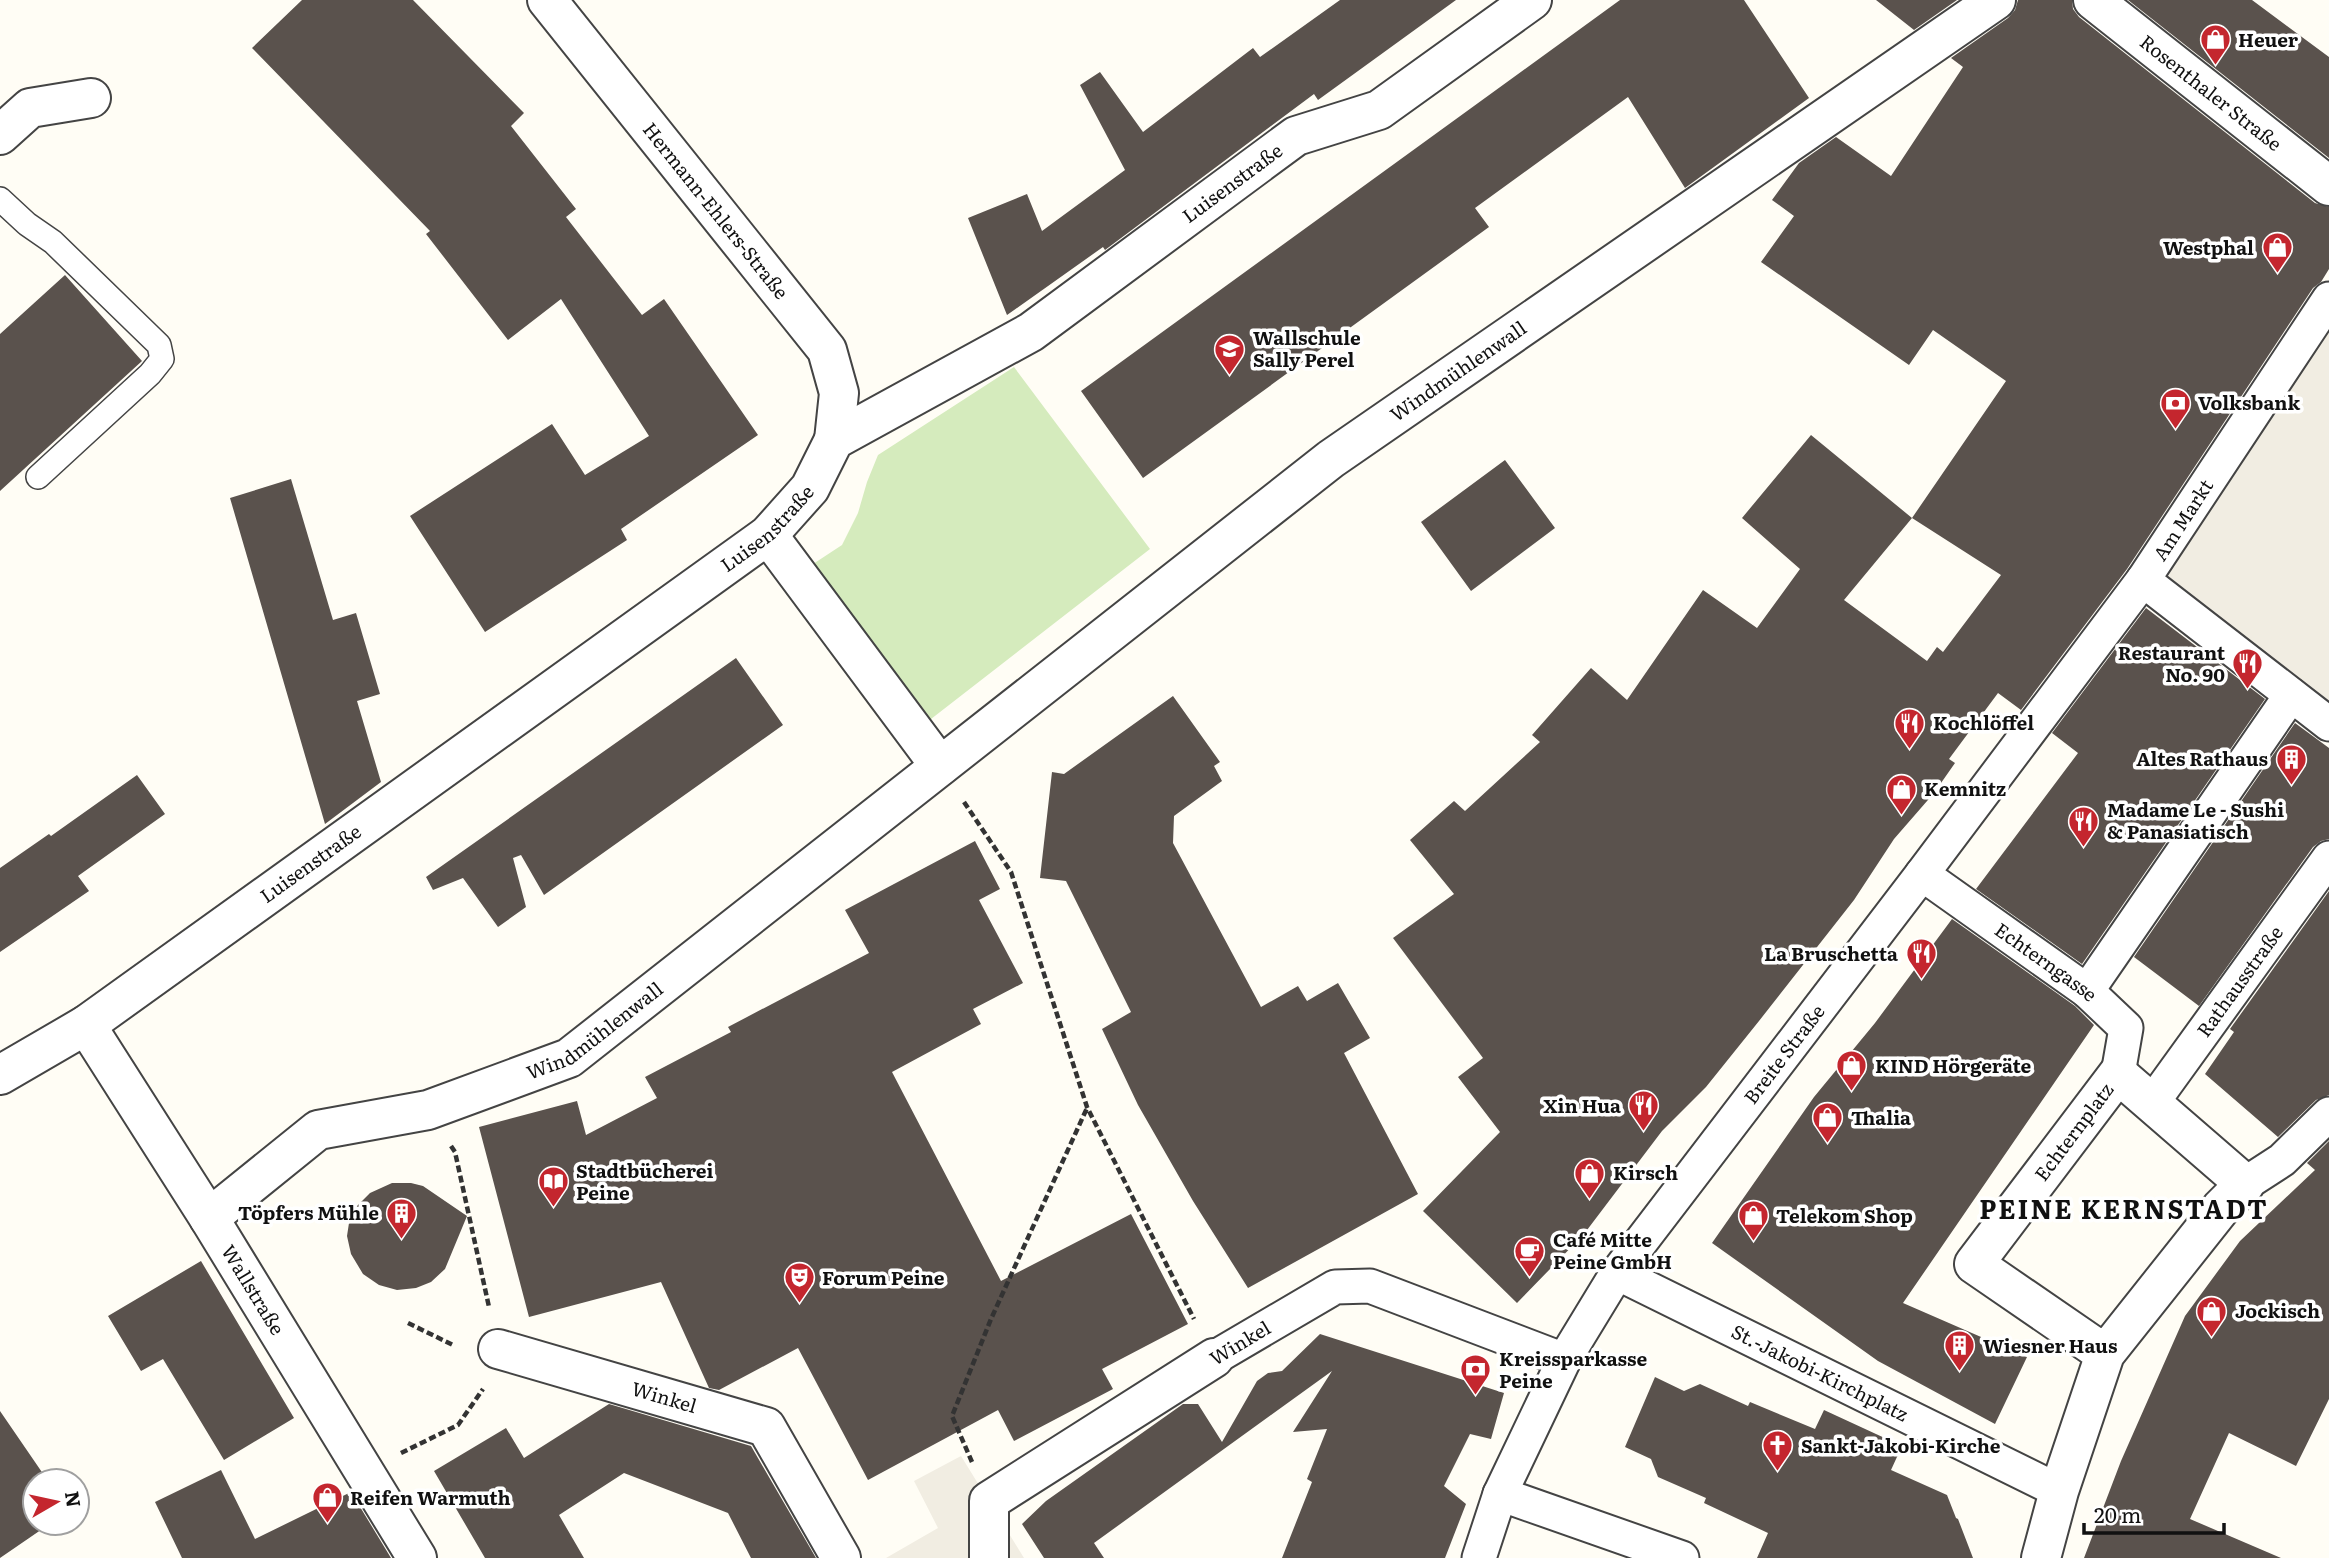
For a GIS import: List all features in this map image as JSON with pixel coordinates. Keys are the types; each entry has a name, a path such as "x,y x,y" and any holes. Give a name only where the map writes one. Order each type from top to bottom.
{"street":[{"name":"Hermann-Ehlers-Straße","path":"547,0 827,350 839,393 834,440"},
{"name":"Luisenstraße","path":"0,1075 86,1025 768,535 810,488 834,440 1031,332 1296,136 1379,110 1532,0"},
{"name":"Windmühlenwall","path":"209,1218 318,1130 428,1110 569,1058 1331,459 1996,0"},
{"name":"Rosenthaler Straße","path":"2093,0 2329,186"},
{"path":"0,135 30,108 91,98"},
{"name":"Am Markt","path":"2329,299 2143,580 2329,724"},
{"path":"768,535 940,766"},
{"name":"Breite Straße","path":"1479,1558 1500,1494 1564,1360 1617,1273 2143,580"},
{"path":"2087,991 2291,695"},
{"name":"Rathausstraße","path":"2152,1103 2329,859"},
{"name":"Echterngasse","path":"1922,874 2087,991 2126,1028 2119,1074"},
{"name":"Wallstraße","path":"86,1025 209,1218 417,1558"},
{"name":"Echternplatz","path":"2105,1354 1974,1264 2119,1074 2245,1184"},
{"path":"2041,1558 2059,1491 2105,1354 2221,1208 2245,1184 2282,1160 2329,1114"},
{"name":"St.-Jakobi-Kirchplatz","path":"1617,1273 2059,1491"},
{"name":"Winkel","path":"989,1501 1214,1358 1335,1287 1370,1286 1564,1360"},
{"name":"Winkel","path":"483,1360 766,1427 841,1558"},
{"path":"1500,1494 1682,1558"},
{"path":"989,1501 989,1558"}],"lane":[{"path":"0,199 27,224 53,242 159,345 162,359 150,374 38,477"}],"path":[{"path":"940,766 1012,872 1087,1107 1214,1358"},
{"path":"989,1501 952,1416 991,1319 1087,1107"},
{"path":"363,1472 457,1424 483,1360 455,1152"},
{"path":"408,1323 483,1360"}],"green space":[{"path":"1014,367 1150,549 922,726 810,566 842,545 858,513 878,455"}],"shaded area":[{"path":"2329,299 2329,724 2143,580"},
{"path":"961,1456 1024,1558 886,1558 938,1528 914,1481"}],"building":[{"path":"302,0 413,0 524,113 511,126 576,209 566,217 642,315 664,299 758,435 621,529 627,540 485,632 410,516 552,424 585,475 649,436 561,299 508,340 426,234 430,231 252,48"},
{"path":"1340,0 1456,0 1318,100 1314,94 1105,250 1103,247 1007,315 968,218 1027,194 1042,231 1125,170 1080,85 1100,72 1143,132 1253,48 1260,57"},
{"path":"1620,0 1744,0 1809,98 1685,188 1628,97 1475,208 1489,227 1143,478 1081,391"},
{"path":"1876,0 1957,0 1914,30"},
{"path":"2018,0 2072,0 2073,9 2079,17 2315,203 2329,207 2329,269 2321,282 2313,288 2127,569 2021,710 1998,693 1949,759 1955,763 1934,793 1894,839 1854,900 1759,1021 1706,1087 1662,1131 1584,1234 1517,1303 1423,1211 1500,1132 1458,1077 1483,1058 1393,938 1454,894 1410,840 1454,801 1465,811 1540,742 1532,735 1591,668 1627,700 1703,590 1757,628 1800,569 1742,518 1811,435 1912,518 2006,381 1933,330 1909,365 1761,262 1794,216 1772,200 1799,163 1836,137 1891,176 1963,67 1951,58 2008,18 2015,10","holes":["1912,518 2001,575 1943,652 1937,647 1927,661 1844,600"]},
{"path":"2128,0 2252,0 2329,57 2329,158"},
{"path":"65,275 142,361 0,491 0,334"},
{"path":"1505,460 1555,528 1471,591 1421,522"},
{"path":"291,479 333,620 356,613 380,694 357,701 381,782 325,824 230,498"},
{"path":"2146,608 2265,699 2082,964 1976,889 2078,753 2052,733"},
{"path":"736,658 783,725 544,895 521,855 513,858 526,907 498,927 463,878 433,890 426,877"},
{"path":"1173,696 1220,762 1214,766 1222,781 1174,816 1173,843 1261,1007 1298,986 1307,1001 1338,983 1370,1038 1344,1053 1418,1194 1248,1288 1193,1201 1138,1105 1102,1029 1131,1012 1066,881 1040,878 1052,772 1064,774"},
{"path":"2295,723 2329,748 2329,839 2313,847 2199,1006 2134,957"},
{"path":"137,775 165,814 78,876 89,891 0,952 0,868 49,834 51,836"},
{"path":"975,841 1000,889 979,900 1023,983 973,1009 981,1024 892,1072 1001,1281 1131,1214 1188,1324 1102,1369 1113,1389 1014,1441 998,1410 868,1480 798,1348 719,1390 709,1388 661,1282 529,1317 479,1127 577,1101 586,1135 657,1098 645,1077 731,1032 728,1027 869,953 845,910"},
{"path":"2329,891 2329,1095 2316,1100 2278,1137 2205,1074 2234,1032 2230,1029"},
{"path":"1952,919 2075,1006 2094,1025 1903,1303 2027,1357 1995,1424 1878,1361 1712,1243 1814,1097 1875,1023"},
{"path":"2329,1141 2329,1399 2296,1466 2229,1433 2190,1519 2281,1558 2084,1558 2121,1461 2185,1316 2240,1241 2315,1170 2307,1163"},
{"name":"Töpfers Mühle","path":"392,1183 423,1186 467,1216 445,1269 431,1282 416,1288 397,1290 379,1285 363,1274 351,1254 347,1236 349,1223 357,1206 370,1193"},
{"path":"201,1261 294,1418 224,1460 163,1359 141,1371 108,1316"},
{"path":"1320,1334 1504,1393 1491,1439 1470,1434 1444,1486 1466,1504 1445,1558 1282,1558 1312,1482 1307,1479 1327,1429 1293,1432 1332,1371 1094,1543 1104,1558 1044,1558 1022,1524 1046,1501 1183,1404 1198,1404 1222,1442 1257,1381 1268,1373 1282,1371"},
{"name":"Sankt-Jakobi-Kirche","path":"1655,1377 1684,1391 1700,1384 1748,1406 1750,1402 1815,1429 1824,1410 1902,1446 1891,1470 1947,1495 1973,1558 1757,1558 1768,1533 1704,1503 1706,1498 1658,1477 1651,1459 1625,1447"},
{"path":"609,1404 751,1446 816,1558 751,1558 728,1513 624,1473 559,1515 584,1558 485,1558 434,1471 506,1428 524,1458"},
{"path":"0,1411 38,1467 21,1467 21,1537 31,1537 0,1558"},
{"path":"221,1470 255,1539 351,1492 391,1558 182,1558 155,1502"}],"place":[{"name":"Heuer","path":"2215,67"},
{"name":"Westphal","path":"2277,275"},
{"name":"Wallschule Sally Perel","path":"1230,376"},
{"name":"Volksbank","path":"2175,430"},
{"name":"Restaurant No. 90","path":"2248,691"},
{"name":"Kochlöffel","path":"1910,750"},
{"name":"Altes Rathaus","path":"2291,786"},
{"name":"Kemnitz","path":"1901,816"},
{"name":"Madame Le - Sushi & Panasiatisch","path":"2084,848"},
{"name":"La Bruschetta","path":"1921,981"},
{"name":"KIND Hörgeräte","path":"1852,1093"},
{"name":"Xin Hua","path":"1644,1133"},
{"name":"Thalia","path":"1828,1145"},
{"name":"Kirsch","path":"1590,1200"},
{"name":"Stadtbücherei Peine","path":"553,1209"},
{"name":"Töpfers Mühle","path":"402,1240"},
{"name":"Telekom Shop","path":"1753,1243"},
{"name":"Café Mitte Peine GmbH","path":"1530,1278"},
{"name":"Forum Peine","path":"799,1305"},
{"name":"Jockisch","path":"2212,1338"},
{"name":"Wiesner Haus","path":"1960,1373"},
{"name":"Kreissparkasse Peine","path":"1476,1397"},
{"name":"Sankt-Jakobi-Kirche","path":"1778,1473"},
{"name":"Reifen Warmuth","path":"327,1525"}],"district":[{"name":"PEINE KERNSTADT","path":"2124,1210"}]}
